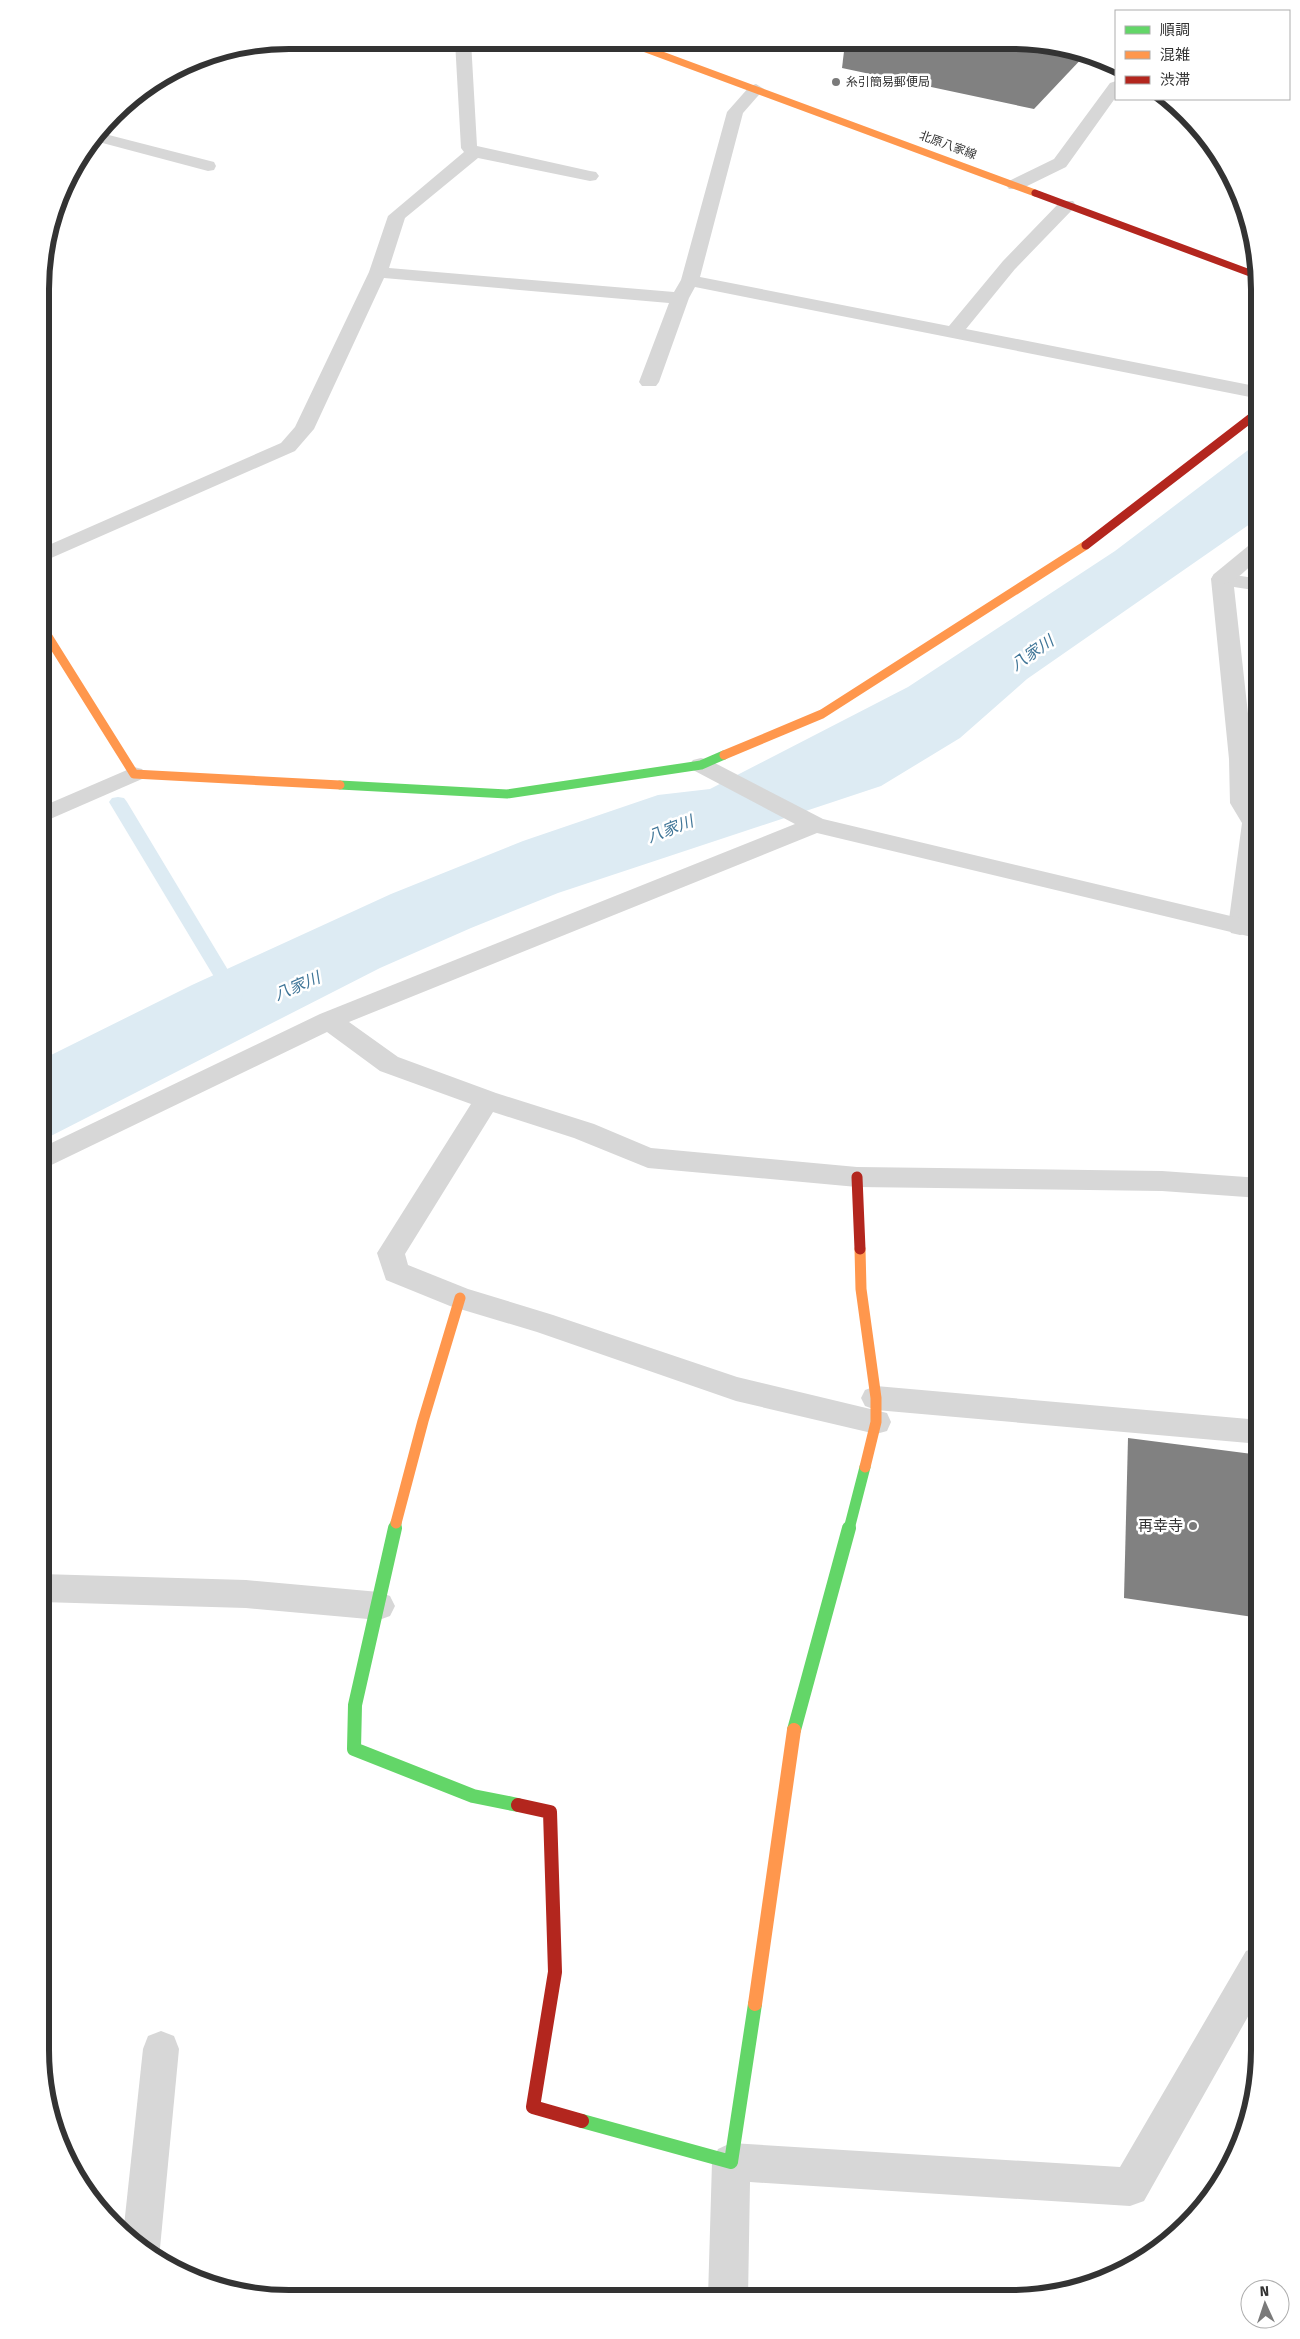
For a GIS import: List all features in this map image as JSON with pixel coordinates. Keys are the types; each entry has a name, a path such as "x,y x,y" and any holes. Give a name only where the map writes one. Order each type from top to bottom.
{"street":[{"path":"463,49 468,148 475,152 590,176"},
{"name":"北原八家線","path":"646,49 1251,273"},
{"path":"1015,185 1060,163 1115,87"},
{"path":"649,382 680,298 690,280 735,112 756,90"},
{"path":"102,138 208,166"},
{"path":"49,553 288,447 304,429 378,272 395,227 397,216 475,152"},
{"path":"953,333 1010,265 1067,205"},
{"path":"378,272 680,298"},
{"path":"690,280 1251,391"},
{"path":"49,813 134,774 507,794 701,765 822,714 917,655 1074,554 1251,418"},
{"path":"1222,579 1251,554"},
{"path":"1222,579 1251,584"},
{"path":"1222,579 1241,759 1242,803 1251,819"},
{"path":"49,638 134,774"},
{"path":"701,765 815,825 1250,929 1251,903"},
{"path":"49,1156 329,1020 815,825"},
{"path":"329,1020 389,1064 487,1100 584,1131 648,1158 857,1177 1162,1181 1251,1187"},
{"path":"487,1100 390,1253 396,1272 460,1298 543,1323 736,1389 876,1410 1251,1431"},
{"path":"728,2290 731,2162 770,1911 795,1719 839,1569 876,1410 861,1288 857,1177"},
{"path":"460,1298 423,1421 391,1543 379,1606 355,1705 354,1749 473,1796 550,1812 555,1972 533,2107 731,2162 1130,2187 1251,1979"},
{"path":"49,1588 246,1594 379,1606"},
{"path":"141,2239 161,2049"}],"water":[{"name":"八家川","path":"1251,448 1251,523 1027,679 960,738 881,786 558,893 471,928 380,968 49,1137 49,1056 192,985 391,894 523,841 658,795 710,789 908,687 1115,551"}],"building":[{"path":"844,49 1026,49 1058,53 1081,60 1034,109 842,68"},
{"name":"再幸寺","path":"1128,1438 1251,1454 1251,1617 1124,1598"}],"waterway":[{"path":"118,802 234,995"}],"traffic: fast":[{"path":"340,785 507,794 701,765 724,755"},
{"path":"794,1730 865,1467"},
{"path":"396,1523 355,1705 354,1749 473,1796 518,1805"},
{"path":"582,2121 731,2162 755,2004"}],"traffic: slow":[{"path":"646,49 1035,193"},
{"path":"724,755 822,714 1086,545"},
{"path":"49,638 134,774 340,785"},
{"path":"860,1249 861,1289 876,1398 876,1422 865,1467"},
{"path":"396,1523 423,1421 460,1298"},
{"path":"755,2004 794,1730"}],"traffic: jam":[{"path":"1035,193 1251,273"},
{"path":"1086,545 1251,418"},
{"path":"857,1177 860,1249"},
{"path":"518,1805 550,1812 555,1972 533,2107 582,2121"}],"place":[{"name":"糸引簡易郵便局","path":"836,82"},
{"name":"再幸寺","path":"1193,1526"}]}
